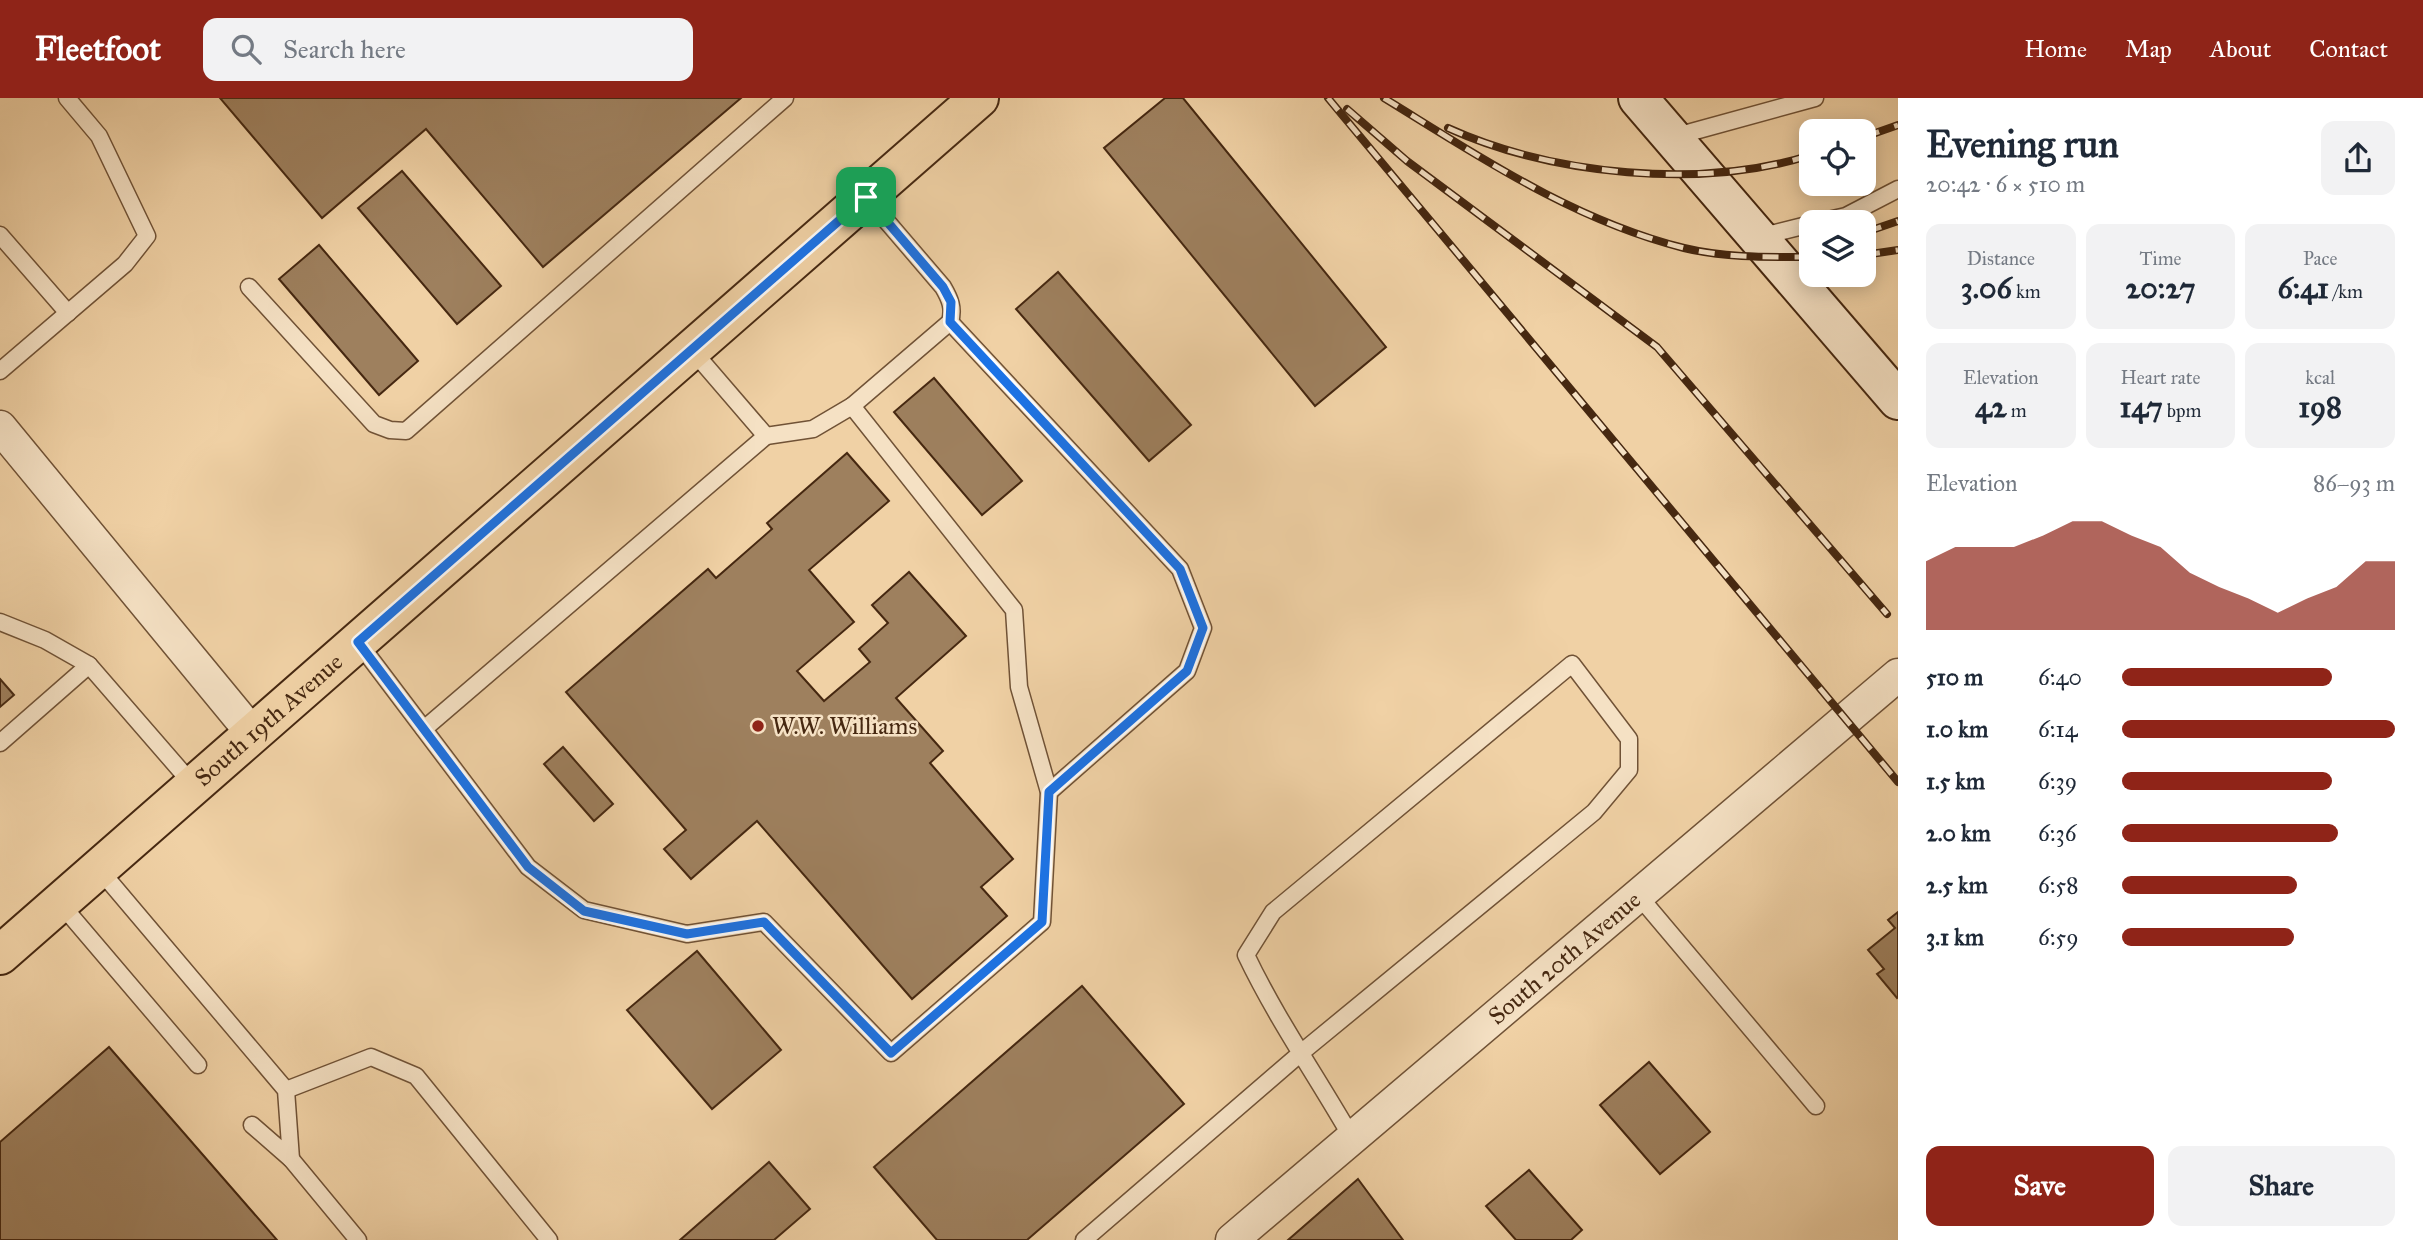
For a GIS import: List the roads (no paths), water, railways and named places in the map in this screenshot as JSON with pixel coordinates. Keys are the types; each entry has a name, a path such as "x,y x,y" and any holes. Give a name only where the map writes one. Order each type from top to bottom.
{"main road":[{"name":"South 19th Avenue","path":"0,955 979,98"},
{"path":"1638,98 1898,400"}],"street":[{"path":"0,428 253,734"},
{"name":"South 20th Avenue","path":"1232,1240 1898,676"}],"lane":[{"path":"0,371 125,264 147,236 99,136 67,98"},
{"path":"249,287 374,424 390,430 406,431 785,98"},
{"path":"1672,137 1815,98"},
{"path":"1858,210 1898,189"},
{"path":"866,197 943,287 951,302 950,322 1180,569 1203,628 1187,671 1049,792"},
{"path":"1759,237 1799,227"},
{"path":"0,235 68,313"},
{"path":"424,729 766,436 813,429 852,407 950,322"},
{"path":"692,350 766,436"},
{"path":"358,642 528,867 584,911 687,934 764,922 891,1053 1042,922 1049,792 1019,687 1014,610 852,407"},
{"path":"0,622 45,640 89,665 194,786"},
{"path":"1084,1240 1302,1052 1594,811 1629,770 1629,739 1572,664 1273,912 1246,955 1262,990 1302,1052 1352,1138"},
{"path":"0,743 89,665"},
{"path":"99,869 286,1090 291,1159"},
{"path":"1638,895 1816,1105"},
{"path":"60,902 198,1065"},
{"path":"286,1090 371,1057 416,1076 549,1240"},
{"path":"252,1125 291,1159 358,1240"}],"railway":[{"path":"1328,98 1898,782"},
{"path":"1384,98 1528,185 1643,236 1715,254 1799,257"},
{"path":"1347,109 1407,161 1657,347 1887,614"},
{"path":"1876,133 1898,125"},
{"path":"1448,128 1533,157 1628,172 1723,172 1768,166 1799,158"},
{"path":"1876,229 1898,221"},
{"path":"1876,253 1898,250"}],"place":[{"name":"W.W. Williams","path":"758,726"}]}
